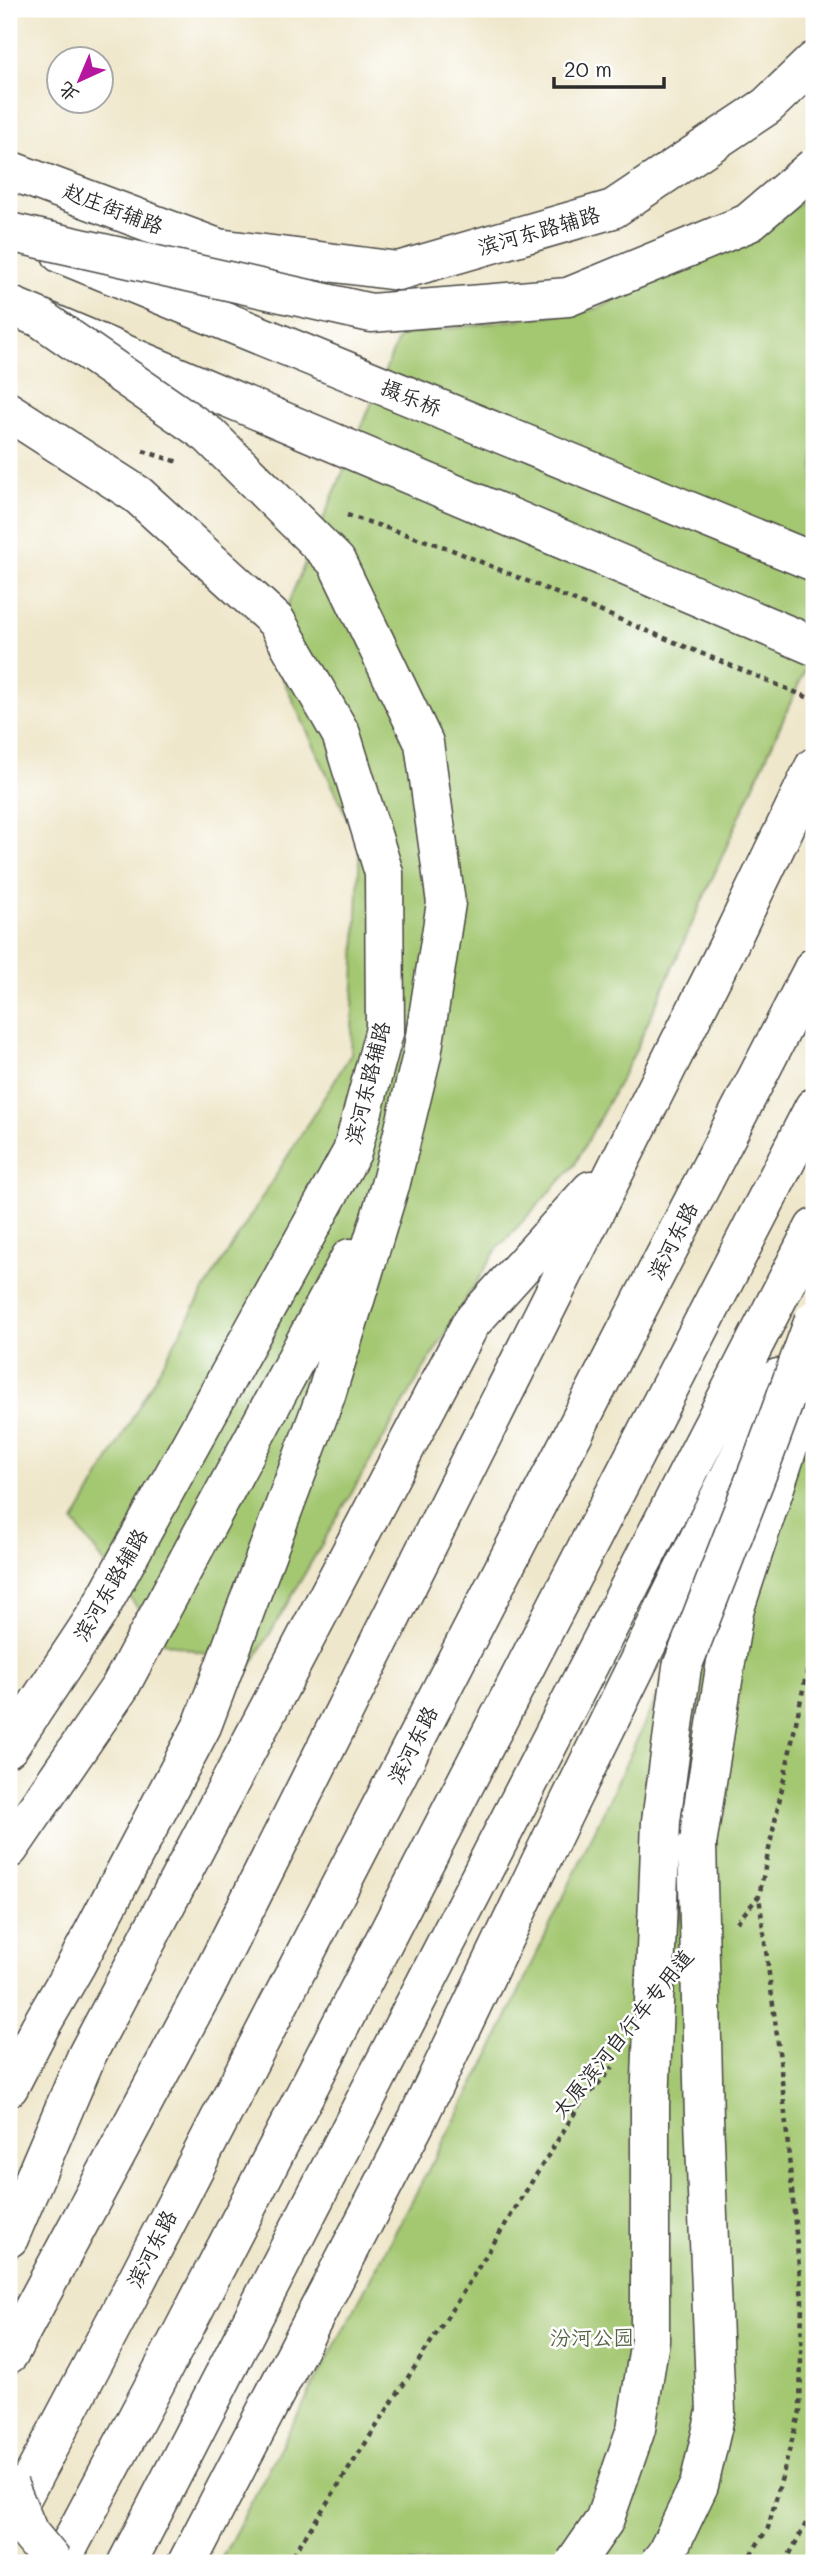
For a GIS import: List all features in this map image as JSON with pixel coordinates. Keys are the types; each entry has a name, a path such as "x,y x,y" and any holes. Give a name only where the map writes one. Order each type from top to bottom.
{"main road":[{"name":"滨河东路辅路","path":"218,248 398,271 613,209 767,106 814,61"},
{"path":"9,233 371,313 568,297 748,223 814,167"},
{"name":"赵庄街辅路","path":"9,170 218,248"},
{"name":"摄乐桥","path":"9,233 814,562"},
{"path":"24,312 814,646"},
{"path":"9,2087 202,1726 326,1395 391,1182 422,1055 446,903 424,743 336,561 209,435 24,312"},
{"name":"滨河东路辅路","path":"9,412 138,495 276,621 341,734 384,873 385,1029 352,1152 97,1614 9,1747"},
{"path":"9,2354 215,1970 624,1155 814,767"},
{"name":"滨河东路","path":"9,2522 814,967"},
{"path":"60,2563 814,1107"},
{"path":"9,2238 87,2055 471,1324 624,1155"},
{"path":"9,1849 120,1687 391,1182"},
{"path":"127,2563 814,1228"},
{"path":"187,2563 417,2120 563,1815 814,1304"},
{"path":"575,2563 604,2521 636,2429 650,2340 650,2105 661,1821 682,1667 814,1320"},
{"path":"659,2563 666,2554 699,2485 716,2412 704,2118 697,1845 734,1611 814,1367"},
{"path":"76,1965 199,1840"},
{"path":"9,2486 29,2533 54,2563"}],"path":[{"path":"342,514 446,547 814,700"},
{"path":"745,2563 768,2528 800,2411 802,2301 780,2059 759,1896 814,1638"},
{"path":"732,1928 759,1896"},
{"name":"太原滨河自行车专用道","path":"288,2563 453,2309 579,2106 615,2064"},
{"path":"785,2563 814,2508"}],"green space":[{"path":"814,192 814,650 633,1056 574,1166 497,1249 423,1370 251,1666 163,1642 74,1522 202,1294 351,1054 360,845 269,649 400,335 597,309 764,232"},
{"name":"汾河公园","path":"814,1361 814,2563 219,2563 490,2054"}]}
